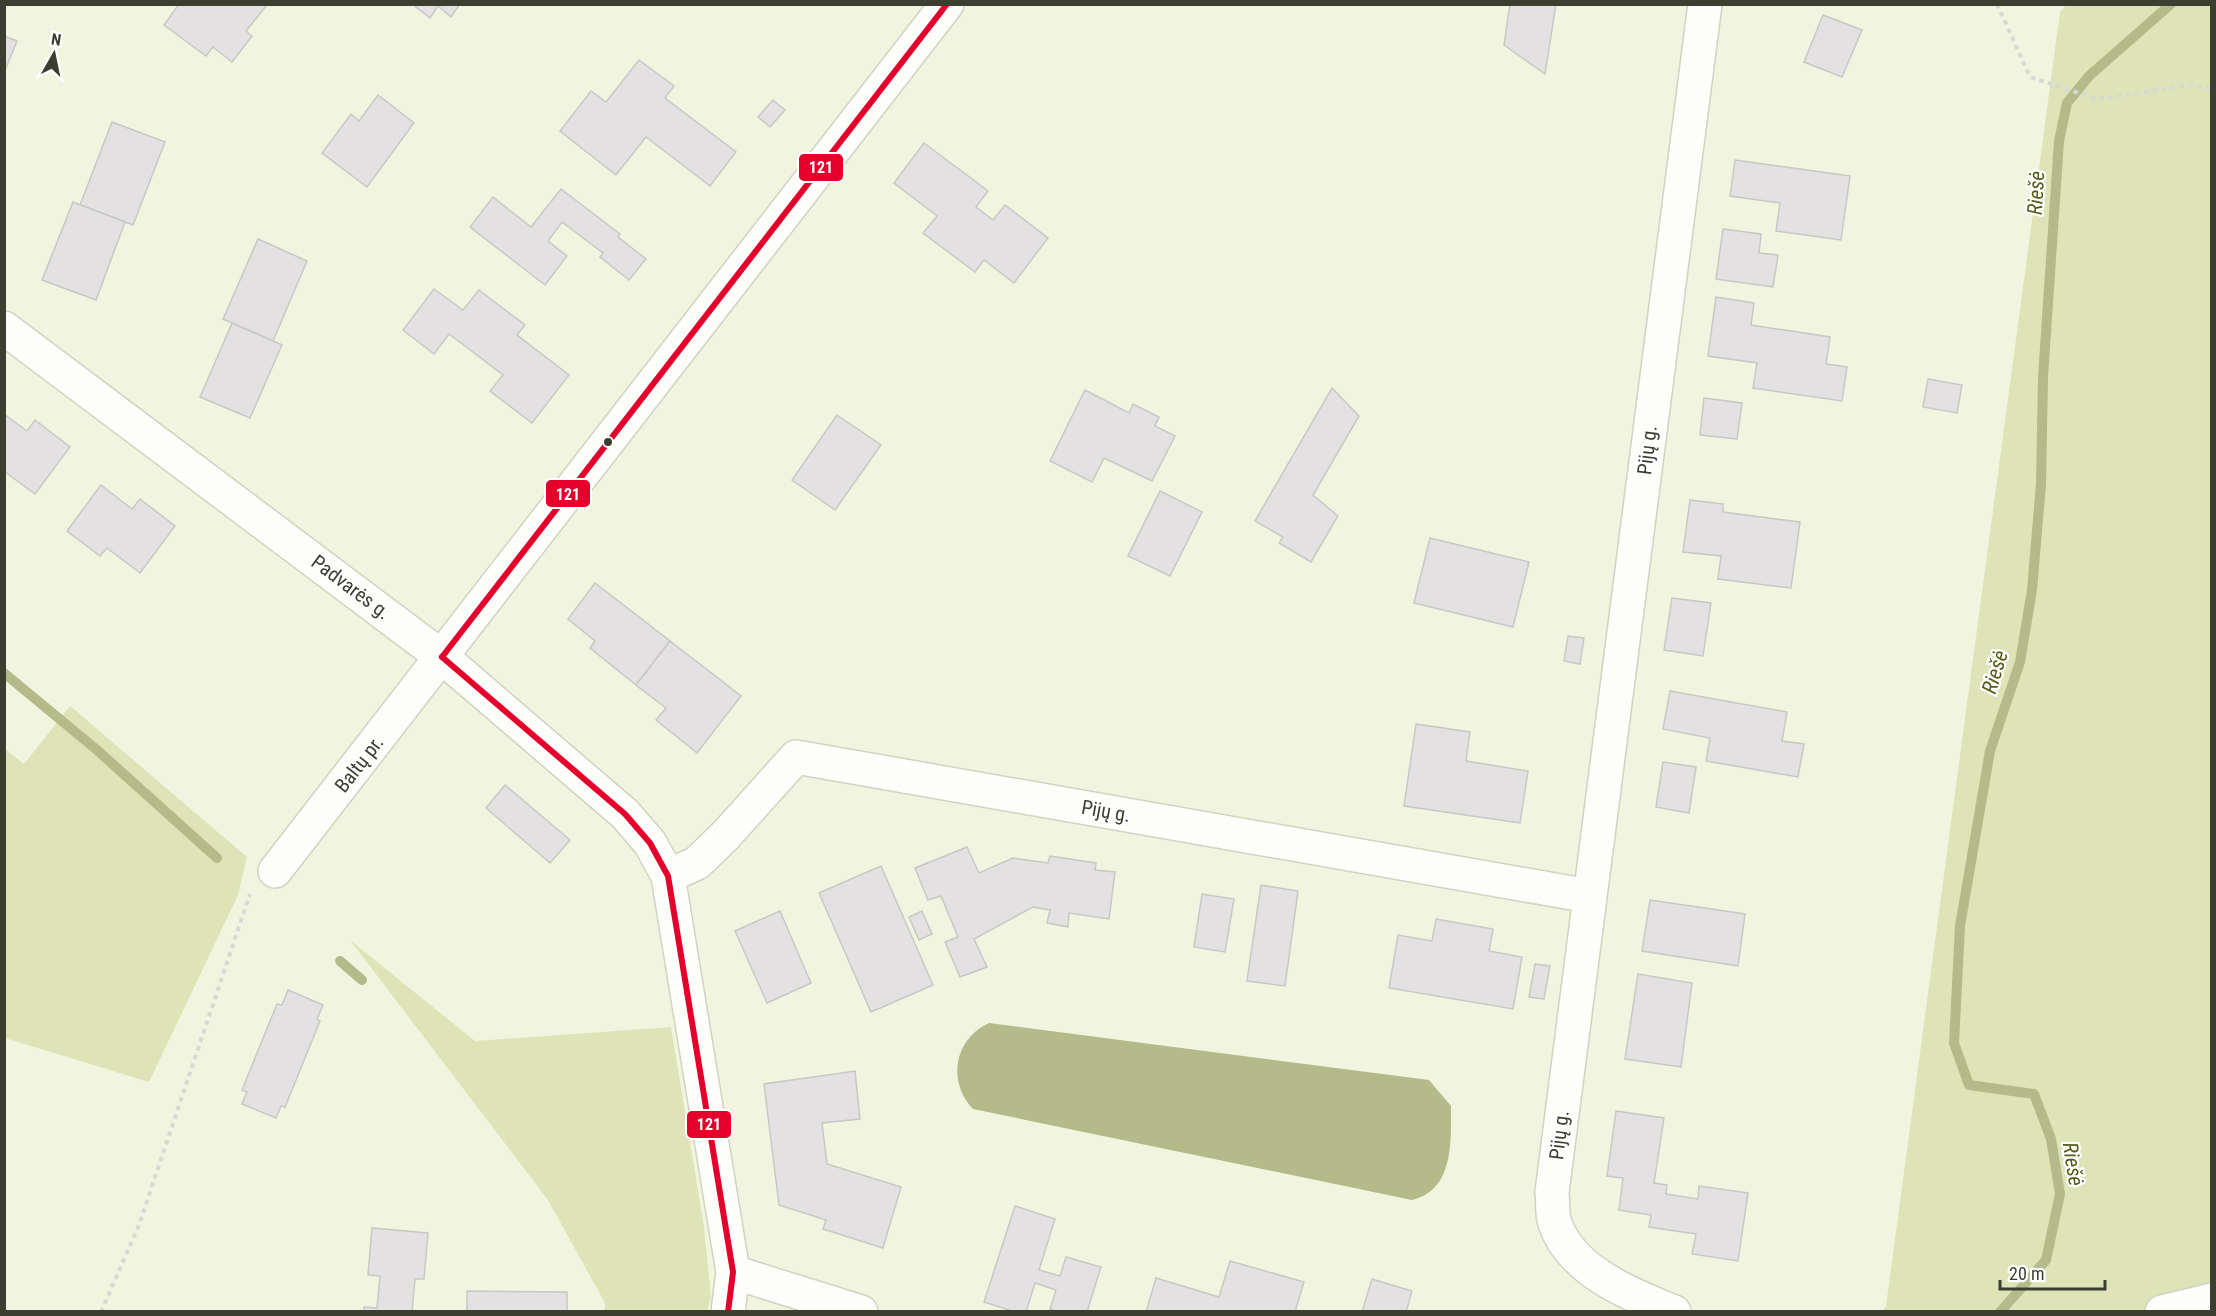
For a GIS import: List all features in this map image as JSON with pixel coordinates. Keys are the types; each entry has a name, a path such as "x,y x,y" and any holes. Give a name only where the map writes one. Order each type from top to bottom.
{"street":[{"name":"Baltų pr.","path":"264,878 442,657 947,4"},
{"name":"Pijų g.","path":"1674,1311 1627,1293 1586,1265 1565,1244 1554,1220 1552,1192 1705,4"},
{"name":"Padvarės g.","path":"4,328 442,657 625,814 650,843 668,876 734,1272 728,1311"},
{"name":"Pijų g.","path":"668,876 697,862 711,849 796,757 1589,896"},
{"path":"734,1272 861,1311"},
{"path":"2162,1311 2211,1300"}],"path":[{"path":"1997,4 2030,77 2097,99 2191,85 2211,89"},
{"path":"101,1311 139,1225 264,878"}],"shaded area":[{"path":"2067,4 2211,5 2211,1311 1881,1312 1886,1306 2060,12"},
{"path":"70,706 247,857 238,895 149,1082 5,1038 5,749 24,764"},
{"path":"350,940 475,1041 671,1027 704,1227 711,1298 707,1311 605,1311 605,1303 548,1200"},
{"path":"989,1023 1429,1080 1451,1106 1450,1149 1447,1163 1436,1186 1426,1195 1412,1200 973,1109 960,1086 957,1074 958,1062 968,1039"}],"building":[{"path":"179,4 264,4 266,6 246,31 252,36 232,62 213,47 206,56 164,25"},
{"path":"412,4 460,4 451,17 438,6 430,18"},
{"path":"1510,4 1556,4 1545,74 1504,45"},
{"path":"1823,15 1862,30 1842,77 1804,62"},
{"path":"4,36 17,41 4,73"},
{"path":"639,60 674,86 665,98 736,152 710,186 646,137 616,175 560,131 591,91 606,102"},
{"path":"378,95 414,123 367,187 322,153 351,114 359,121"},
{"path":"773,100 785,110 770,127 758,117"},
{"path":"112,122 165,142 133,225 80,205"},
{"path":"924,143 988,191 976,207 993,220 1005,205 1048,238 1014,283 984,260 975,272 923,233 937,216 894,183"},
{"path":"1735,160 1850,176 1841,240 1776,231 1780,203 1730,196"},
{"path":"561,189 620,234 618,237 646,259 629,280 600,257 603,253 562,222 548,241 567,256 545,285 470,227 493,197 531,227"},
{"path":"73,202 125,222 96,300 42,280"},
{"path":"1723,229 1761,234 1759,253 1778,255 1773,287 1716,279"},
{"path":"258,239 307,261 273,341 223,319"},
{"path":"434,289 463,310 479,290 525,325 517,335 569,375 532,423 490,391 503,375 449,334 434,354 403,330"},
{"path":"1716,297 1754,303 1751,325 1830,337 1826,364 1847,367 1842,401 1753,388 1757,363 1708,356"},
{"path":"232,323 282,345 250,418 200,397"},
{"path":"1928,379 1962,385 1957,413 1923,407"},
{"path":"1332,388 1359,416 1313,495 1338,516 1311,562 1279,543 1283,537 1255,521"},
{"path":"1085,390 1129,413 1133,404 1159,417 1155,426 1175,436 1152,481 1104,458 1092,482 1050,461"},
{"path":"1704,398 1742,403 1737,439 1700,435"},
{"path":"4,414 27,431 35,420 70,447 35,494 4,471"},
{"path":"837,415 881,445 835,510 792,480"},
{"path":"101,485 132,509 140,499 175,526 140,573 107,548 100,556 67,531"},
{"path":"1160,491 1202,512 1170,576 1128,556"},
{"path":"1690,500 1723,504 1723,512 1800,522 1791,588 1718,579 1721,556 1683,552"},
{"path":"1430,538 1529,562 1513,627 1414,603"},
{"path":"595,583 670,641 636,685 590,648 595,641 568,619"},
{"path":"1672,598 1711,603 1703,656 1664,650"},
{"path":"1568,636 1584,638 1580,664 1564,661"},
{"path":"670,641 741,696 697,753 656,720 666,708 636,685"},
{"path":"1670,691 1787,712 1782,741 1804,744 1798,777 1706,761 1710,738 1663,729"},
{"path":"1416,724 1470,732 1466,761 1528,771 1520,823 1404,806"},
{"path":"1663,762 1696,767 1689,813 1656,807"},
{"path":"505,785 570,840 550,863 486,808"},
{"path":"967,847 979,873 1013,858 1048,863 1050,856 1096,863 1095,870 1115,872 1109,919 1069,913 1068,927 1047,923 1050,910 1033,907 974,939 987,967 960,977 945,942 958,937 941,896 928,900 915,868"},
{"path":"881,866 933,985 871,1012 819,893"},
{"path":"1261,885 1298,891 1285,986 1247,981"},
{"path":"1202,894 1234,899 1225,952 1194,947"},
{"path":"1650,900 1745,914 1738,966 1642,951"},
{"path":"780,911 811,983 767,1003 735,931"},
{"path":"922,911 932,934 919,940 909,917"},
{"path":"1436,919 1493,929 1489,951 1522,957 1513,1009 1389,988 1398,935 1432,941"},
{"path":"1535,964 1550,966 1544,999 1529,997"},
{"path":"1638,974 1692,983 1681,1067 1625,1059"},
{"path":"288,990 323,1005 317,1019 320,1021 285,1107 281,1106 276,1118 242,1104 247,1092 242,1090 277,1004 282,1005"},
{"path":"855,1071 860,1119 822,1123 827,1164 901,1187 883,1248 823,1229 826,1220 779,1205 764,1084"},
{"path":"1616,1111 1664,1118 1654,1183 1667,1185 1666,1194 1698,1199 1699,1186 1748,1193 1738,1261 1692,1254 1696,1234 1649,1227 1651,1215 1619,1210 1623,1178 1607,1176"},
{"path":"1015,1206 1055,1219 1039,1270 1060,1276 1066,1257 1101,1267 1087,1312 1059,1312 1050,1309 1056,1290 1035,1283 1026,1312 1015,1312 984,1302"},
{"path":"372,1228 428,1233 424,1279 415,1279 412,1312 364,1312 364,1307 377,1308 380,1276 368,1275"},
{"path":"1230,1261 1304,1282 1295,1312 1146,1312 1156,1278 1219,1297"},
{"path":"1372,1279 1412,1291 1406,1312 1362,1312"},
{"path":"467,1291 567,1292 567,1312 467,1312"}],"waterway":[{"name":"Riešė","path":"2000,1312 2046,1260 2060,1194 2051,1139 2034,1094 1969,1085 1954,1043 1960,926 1990,751 2020,662 2032,590 2041,484 2043,377 2059,141 2067,103 2089,76 2171,4"},
{"path":"4,673 97,750 217,858"},
{"path":"340,961 362,980"}],"transit line":[{"name":"121","path":"442,657 947,4"},
{"name":"121","path":"442,657 625,814 650,843 668,876 733,1272 728,1312"}]}
